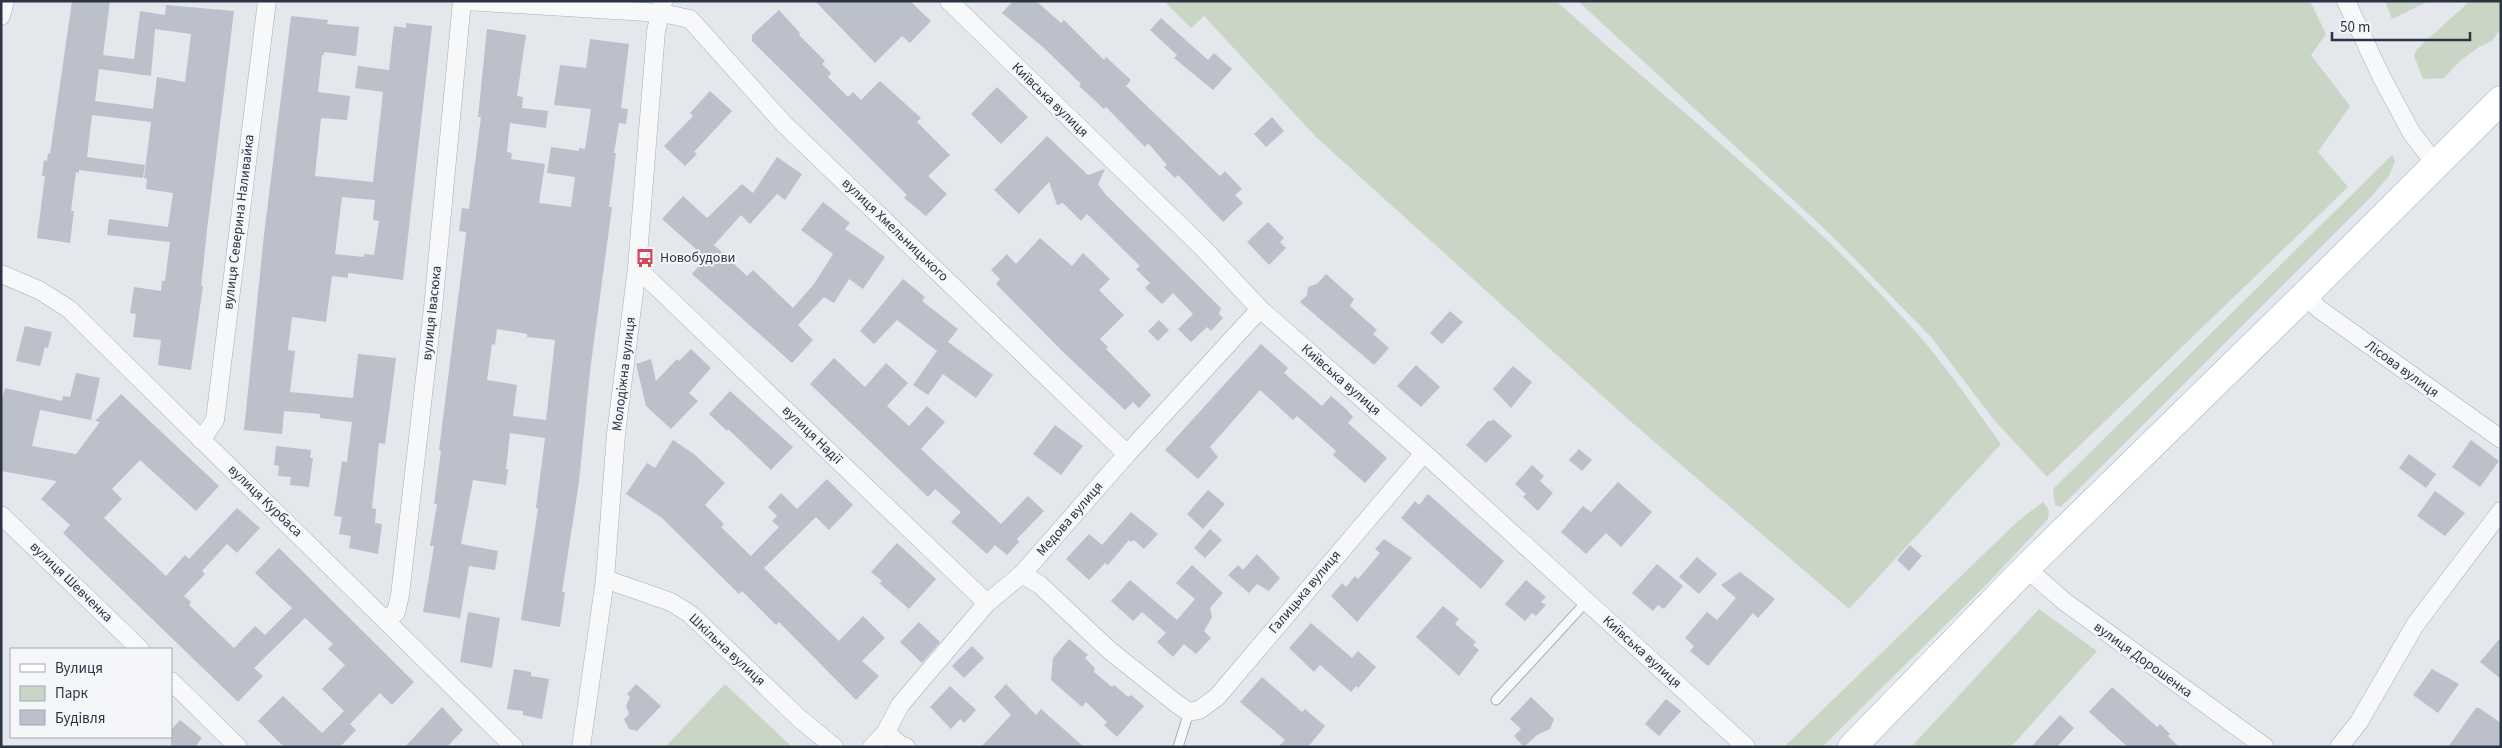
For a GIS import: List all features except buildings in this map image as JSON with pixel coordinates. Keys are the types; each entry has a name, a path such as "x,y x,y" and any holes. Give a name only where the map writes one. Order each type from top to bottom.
{"main road":[{"path":"1852,747 2026,568 2305,296 2501,100"}],"street":[{"path":"1,16 5,1"},
{"name":"вулиця Северина Наливайка","path":"201,440 214,420 267,1"},
{"name":"вулиця Івасюка","path":"386,621 396,612 400,595 433,308 462,1"},
{"name":"вулиця Хмельницького","path":"466,1 663,7 690,19 784,124 1127,454"},
{"name":"Київська вулиця","path":"949,1 1201,246 1260,309 1424,453 1746,747"},
{"path":"2346,1 2381,76 2411,132 2436,164"},
{"name":"Молодіжна вулиця","path":"581,747 605,579 616,434 637,268 656,32 663,7"},
{"name":"вулиця Надії","path":"637,268 987,603"},
{"name":"вулиця Курбаса","path":"1,274 39,290 69,309 514,747"},
{"name":"Лісова вулиця","path":"2305,296 2319,310 2501,439"},
{"name":"Медова вулиця","path":"886,732 900,706 987,603 1022,574 1127,454 1260,309"},
{"name":"Галицька вулиця","path":"1183,708 1199,710 1217,697 1424,453"},
{"path":"2339,747 2358,722 2415,625 2501,511"},
{"name":"вулиця Шевченка","path":"1,515 139,648"},
{"name":"вулиця Дорошенка","path":"2026,568 2065,602 2264,747"},
{"path":"1022,574 1040,586 1109,650 1183,708"},
{"name":"Шкільна вулиця","path":"605,579 671,602 690,614 800,719 834,747"},
{"path":"172,681 238,747"},
{"path":"872,747 886,732 900,745 906,747"}],"lane":[{"path":"1496,700 1587,601"},
{"path":"1178,747 1183,708"}],"green space":[{"path":"1164,1 1556,1 1728,150 1853,266 1908,323 1950,374 2001,444 1849,609 1621,413 1316,137 1204,16 1191,28"},
{"path":"1578,1 2310,1 2326,34 2311,55 2350,106 2318,152 2348,187 2047,477 1994,420 1931,337 1830,234"},
{"path":"2385,1 2429,1 2392,19"},
{"path":"2470,1 2501,1 2501,28 2492,41 2479,47 2461,60 2444,78 2423,79 2414,56 2417,49"},
{"path":"2392,155 2395,161 2389,176 2370,198 2068,500 2060,507 2055,505 2053,489"},
{"path":"2043,502 2049,510 2048,519 1988,583 1822,747 1784,747 2018,521"},
{"path":"2039,609 2097,651 2011,747 1911,747"},
{"path":"725,684 792,747 665,747"}],"place":[{"name":"Новобудови","path":"645,258"}]}
